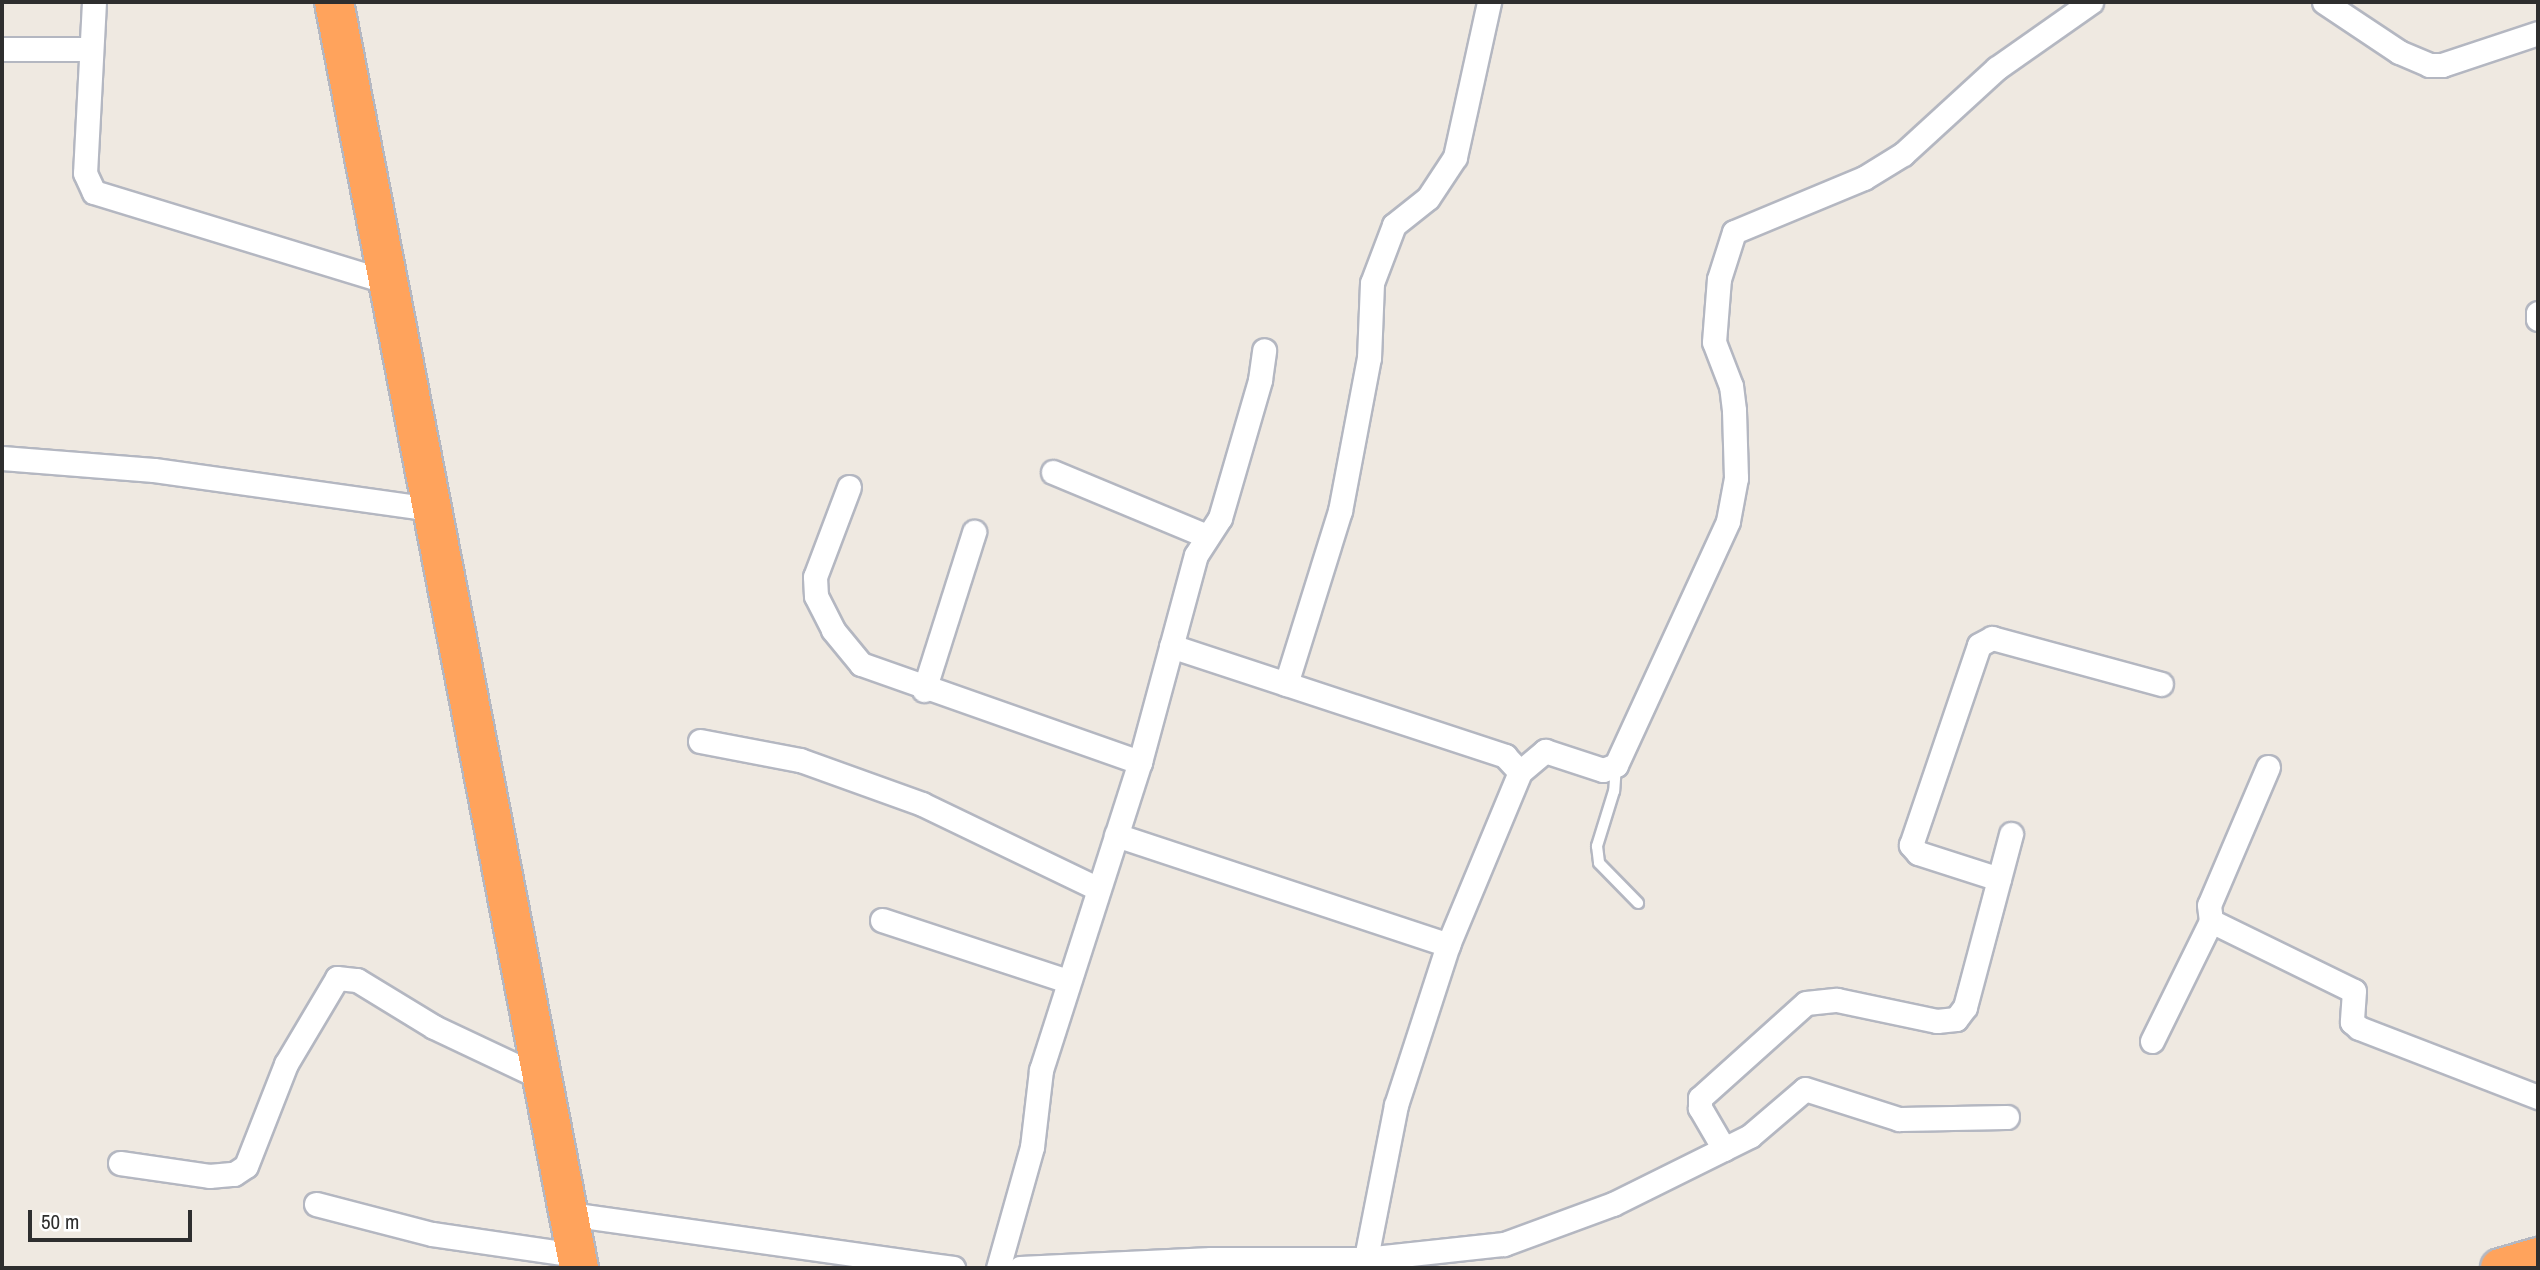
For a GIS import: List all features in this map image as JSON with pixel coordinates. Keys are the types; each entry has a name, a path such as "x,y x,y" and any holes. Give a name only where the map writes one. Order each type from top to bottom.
{"highway":[{"path":"334,2 578,1262"},
{"path":"2500,1268 2538,1257"}],"street":[{"path":"94,2 89,49 85,173 94,192 389,282"},
{"path":"1286,684 1340,511 1369,358 1372,283 1394,225 1428,198 1455,157 1489,2"},
{"path":"1365,1264 1396,1105 1448,945 1520,772 1545,751 1603,770 1616,765 1734,500 1732,398 1714,342 1719,279 1734,232 1864,178 1903,154 1997,68 2091,2"},
{"path":"2324,2 2399,52 2429,65 2442,65 2538,33"},
{"path":"2,49 89,49"},
{"path":"2538,313 2538,319"},
{"path":"998,1268 1032,1147 1038,1083 1067,981 1140,762 1196,555 1220,518 1260,380 1264,350"},
{"path":"2,458 154,470 432,509"},
{"path":"1054,472 1207,536"},
{"path":"849,487 815,577 816,596 833,630 861,664 924,690 1140,762"},
{"path":"924,690 974,532"},
{"path":"1999,879 1918,853 1911,845 1979,645 1992,638 2161,684"},
{"path":"1171,646 1505,756 1520,772"},
{"path":"700,741 800,760 922,804 1099,888"},
{"path":"2152,1041 2210,921 2208,905 2268,767"},
{"path":"1724,1149 1700,1108 1700,1098 1807,1003 1837,1000 1937,1021 1955,1019 1965,1007 2011,834"},
{"path":"1116,835 1448,945"},
{"path":"882,920 1067,981"},
{"path":"2210,921 2354,990 2352,1022 2359,1028 2538,1097"},
{"path":"120,1163 209,1176 234,1174 246,1166 286,1064 337,978 357,980 434,1027 542,1077"},
{"path":"1020,1268 1183,1260 1365,1264 1504,1244 1613,1204 1750,1136 1805,1089 1899,1118 2007,1117"},
{"path":"316,1204 432,1234 578,1262"},
{"path":"569,1214 953,1268"}],"lane":[{"path":"1616,765 1614,790 1597,846 1598,863 1638,903"}]}
